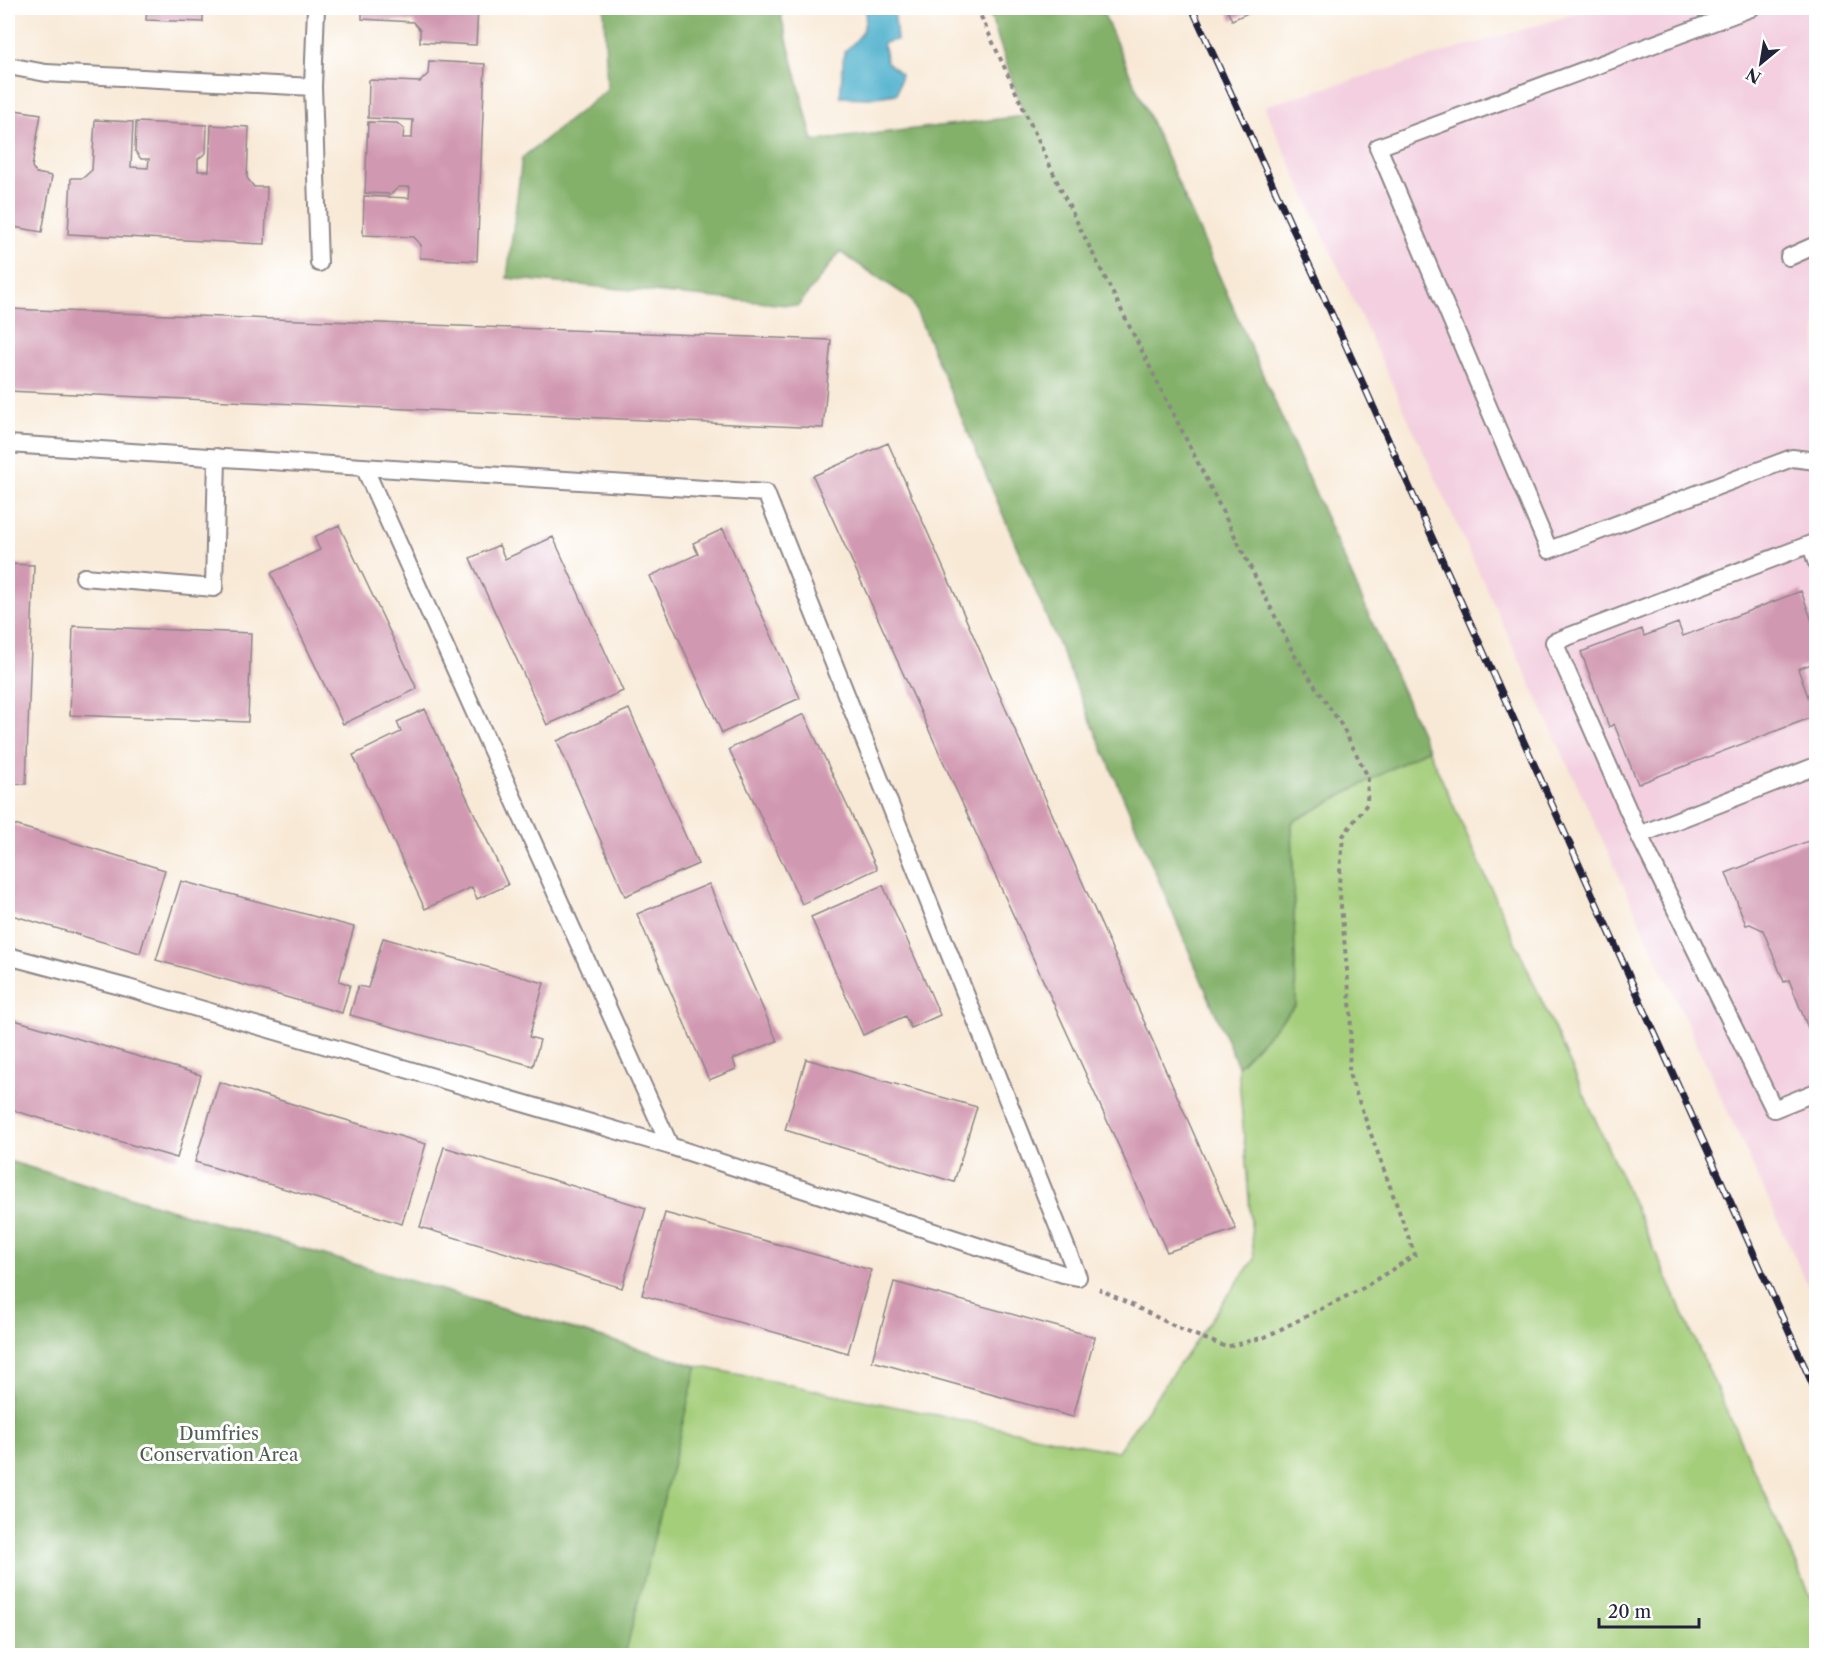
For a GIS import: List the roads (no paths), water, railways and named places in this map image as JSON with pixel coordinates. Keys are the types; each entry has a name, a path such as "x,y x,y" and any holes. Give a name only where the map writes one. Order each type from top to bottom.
{"lane":[{"path":"316,8 313,87 319,263"},
{"path":"1751,8 1378,147 1549,550 1792,458 1816,461"},
{"path":"8,66 46,73 313,87"},
{"path":"1789,257 1816,245"},
{"path":"8,444 765,493 1078,1277 1063,1275 670,1146 128,988 8,956"},
{"path":"84,577 214,588 217,457"},
{"path":"364,467 670,1146"},
{"path":"1816,561 1814,543 1554,642 1639,835 1774,1109 1816,1092"},
{"path":"1639,835 1816,766"}],"water":[{"path":"866,8 894,8 897,40 883,43 887,62 901,74 897,94 869,98 840,97 844,52 861,33"}],"railway":[{"path":"1192,8 1816,1392"}],"park label":[{"name":"Dumfries Conservation Area","path":"219,1444"}]}
